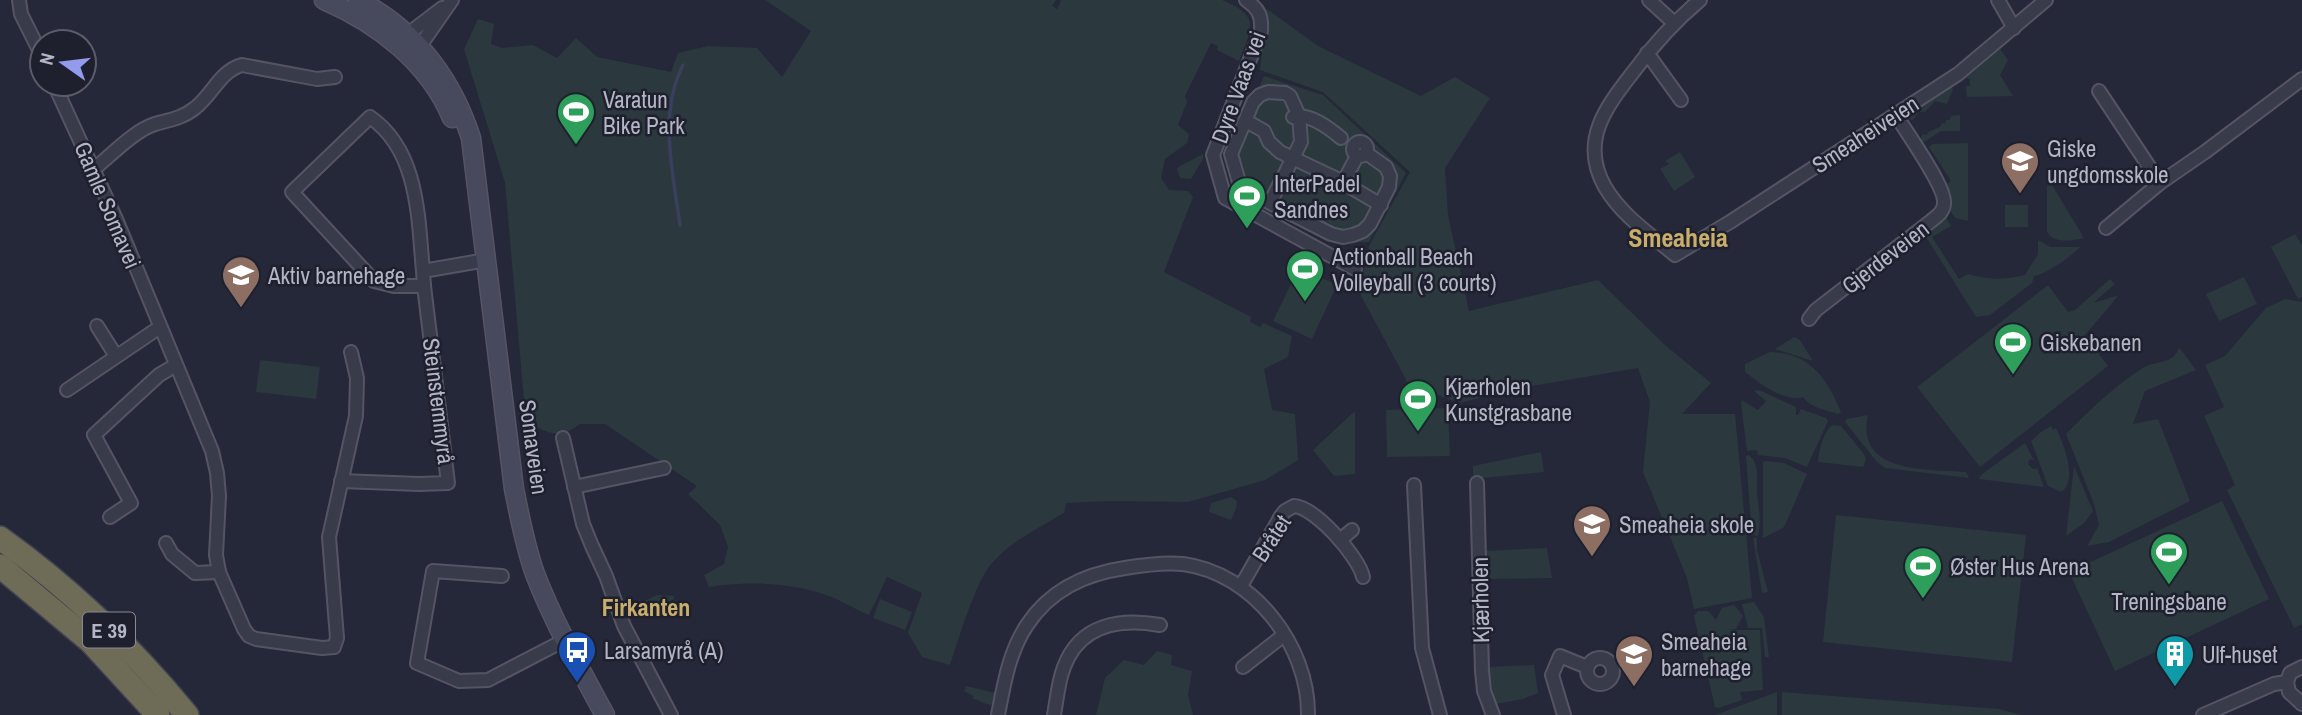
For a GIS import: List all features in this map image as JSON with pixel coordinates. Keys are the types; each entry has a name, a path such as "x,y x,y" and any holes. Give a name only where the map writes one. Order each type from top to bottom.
{"highway":[{"name":"E 39","path":"0,528 23,554"},
{"name":"E 39","path":"0,538 23,554 109,630 187,715"},
{"name":"E 39","path":"0,566 90,642 158,715"}],"main road":[{"name":"Somaveien","path":"324,0 355,14 387,36 410,43"},
{"name":"Somaveien","path":"358,0 410,43 426,75 448,108 474,170 514,489 525,542 535,573 565,640 605,715"}],"street":[{"path":"19,0 21,14 28,28"},
{"path":"1649,0 1673,22"},
{"path":"1681,100 1647,53 1673,22 1700,0"},
{"path":"1998,0 2014,28"},
{"name":"Smeaheiveien","path":"1647,53 1602,115 1596,133 1595,157 1605,187 1627,216 1675,255 1958,74 2046,0"},
{"path":"410,43 451,1"},
{"name":"Dyre Vaas vei","path":"1255,2 1262,22 1260,39 1213,155 1225,198 1355,269"},
{"path":"93,170 140,132 195,108 233,67 242,65 317,79 335,77"},
{"path":"2106,228 2160,183 2302,79"},
{"path":"2099,91 2160,183"},
{"path":"1270,203 1297,159 1301,142 1290,96 1268,92 1253,102 1231,155 1239,183 1246,190 1270,203 1331,234 1343,237 1363,231 1381,205 1389,187 1390,176 1386,167 1341,138 1325,131 1312,120 1296,117"},
{"name":"Gamle Somavei","path":"60,98 212,451 218,473 216,555 219,572 249,636 321,648 334,647 337,638 329,537 358,401 357,378 351,352"},
{"name":"Gjerdeveien","path":"1809,319 1816,310 1943,209 1945,202 1941,188 1896,115"},
{"name":"Steinstemmyrå","path":"341,481 444,484 449,480 414,194 407,165 396,144 379,123 370,117 292,192 374,281 394,286 424,286"},
{"path":"1246,121 1264,131 1269,142 1381,205"},
{"path":"1343,183 1359,151"},
{"path":"423,271 485,260"},
{"path":"97,326 116,356"},
{"path":"66,390 160,327"},
{"path":"110,517 131,503 94,435 159,375 176,365"},
{"name":"Somaveien","path":"563,438 583,524 624,626 671,715"},
{"name":"Somaveien","path":"574,487 664,468"},
{"name":"Kjærholen","path":"1477,483 1482,671 1493,715"},
{"path":"1414,485 1422,648 1440,715"},
{"name":"Bråtet","path":"1241,586 1281,516 1289,508 1299,506 1340,540 1359,564 1363,577"},
{"path":"1340,540 1352,530"},
{"path":"166,543 172,554 195,573 219,572"},
{"path":"998,715 1010,658 1017,641 1038,611 1063,588 1096,573 1111,570 1184,564 1241,586 1265,608 1284,635 1303,676 1308,715"},
{"path":"502,576 433,571 417,663 459,681 488,680 565,640"},
{"path":"1054,715 1064,666 1083,640 1104,626 1117,622 1133,621 1160,625"},
{"path":"1242,667 1284,635"},
{"path":"1564,715 1552,675 1554,667 1560,656 1587,667"},
{"path":"2302,667 2290,673 2287,682 2289,692 2302,704"},
{"path":"2203,715 2274,684 2287,682"}],"shaded area":[{"path":"765,0 1056,0 1052,6 1057,9 1061,0 1222,0 1243,11 1248,17 1250,31 1239,61 1217,50 1218,46 1211,43 1185,96 1187,102 1178,125 1189,134 1187,143 1165,159 1161,178 1169,190 1188,191 1193,197 1164,272 1251,317 1250,322 1260,327 1263,323 1292,336 1288,357 1264,369 1272,410 1295,414 1298,460 1265,480 1188,502 1066,503 1064,513 1017,541 992,563 974,597 950,665 922,657 908,633 922,593 887,577 869,615 815,591 785,585 739,584 709,587 704,575 724,564 728,547 720,525 688,494 697,486 605,424 580,424 563,435 526,423 505,183 464,49 478,19 494,24 491,44 502,48 533,45 557,58 576,38 597,57 671,72 678,53 708,46 757,48 782,77 811,31"},
{"path":"1267,9 1318,46 1421,96 1455,77 1490,98 1445,168 1448,215 1469,311 1598,280 1665,345 1711,383 1682,414 1735,414 1752,598 1694,609 1687,578 1643,472 1650,402 1638,368 1519,388 1460,403 1409,385 1359,292 1369,246 1410,172 1323,92 1260,70"},
{"path":"2000,49 2008,60 2000,75 2013,96 1967,97 1966,86 1970,86 1970,79 1966,78"},
{"path":"1264,76 1323,95 1406,173 1369,242 1339,242 1238,189 1229,153"},
{"path":"1951,87 1953,89 1947,104 1935,101 1913,120 1909,119 1908,123 1905,120 1908,115"},
{"path":"1960,115 1960,131 1941,131 1924,142 1920,140 1923,134 1927,135 1942,123 1945,124 1951,116"},
{"path":"1968,143 1968,221 1955,218 1948,207 1943,186 1951,181 1929,147 1933,144"},
{"path":"1680,152 1695,177 1674,191 1660,169 1669,164 1665,161"},
{"path":"1203,154 1203,159 1191,179 1180,178 1177,169"},
{"path":"2052,185 2084,238 2059,240 2047,232 2047,186"},
{"path":"2005,205 2028,205 2028,227 2005,227"},
{"path":"1945,216 1951,226 1932,237 1959,279 1968,274 1996,279 2025,275 2038,254 2038,240 2050,247 2080,247 2059,264 2034,276 2032,283 1990,315 1976,317 1923,232"},
{"path":"2295,234 2302,245 2302,297 2298,299 2271,247"},
{"name":"Actionball Beach Volleyball (3 courts)","path":"1299,267 1337,285 1312,339 1273,321"},
{"path":"2244,277 2257,304 2219,321 2206,294"},
{"name":"Giskebanen","path":"2110,279 2115,284 2093,303 2119,295 2085,335 2108,366 1980,467 1917,387 2048,285 2068,312 2075,310"},
{"path":"2285,299 2302,302 2302,624 2294,628 2227,490 2235,485 2204,416 2224,407 2205,365 2225,356 2266,308"},
{"path":"1794,337 1800,340 1813,361 1775,349"},
{"path":"2179,347 2196,370 2145,391 2133,424 2158,419 2190,501 2109,542 2087,546 2099,525 2094,504 2066,434 2093,407 2132,375 2173,357"},
{"path":"1770,352 1784,353 1806,362 1830,389 1841,412 1838,414 1819,408 1803,397 1780,395 1745,372 1745,364"},
{"path":"260,360 320,367 316,399 256,392"},
{"path":"1759,390 1796,407 1796,415 1801,409 1828,421 1807,467 1785,458 1758,455 1757,450 1747,451 1741,404 1742,400 1758,410 1766,401 1754,391"},
{"name":"Kjærholen Kunstgrasbane","path":"1448,408 1450,456 1387,457 1386,410"},
{"path":"1355,411 1355,474 1334,476 1313,450"},
{"path":"1868,415 1867,434 1872,448 1883,458 1915,468 1966,472 1969,478 1885,468 1845,422 1847,419"},
{"path":"1832,425 1841,426 1864,454 1866,459 1863,467 1818,462 1822,442"},
{"path":"2051,426 2053,430 2056,428 2068,461 2069,479 2061,492 2048,486 2031,441"},
{"path":"2025,443 2034,460 2030,459 2028,464 2033,469 2037,468 2044,487 1979,479 1982,474"},
{"path":"1541,452 1544,472 1473,479 1473,466"},
{"path":"1749,455 1757,472 1760,519 1758,536 1752,535 1746,456"},
{"path":"1763,462 1784,463 1807,474 1783,528 1763,538"},
{"path":"2074,466 2093,511 2084,523 2066,536"},
{"path":"1231,497 1237,501 1231,520 1209,512 1211,503"},
{"name":"Treningsbane","path":"2222,501 2269,599 2115,671 2069,572"},
{"name":"Øster Hus Arena","path":"1836,515 2026,535 2012,662 1823,642"},
{"path":"1753,538 1757,538 1757,550 1768,592 1762,593"},
{"path":"1547,548 1552,578 1484,579 1484,551"},
{"path":"657,595 674,596 674,599 639,616 634,606"},
{"path":"880,599 912,612 905,630 873,618"},
{"path":"1754,602 1764,617 1769,657 1765,657 1762,628 1748,628 1742,604"},
{"path":"1734,605 1743,616 1736,629 1726,630 1760,630 1763,690 1740,692 1742,700 1718,708 1715,707 1694,616 1698,611 1708,611 1716,620 1722,608"},
{"path":"1157,651 1172,655 1171,665 1192,671 1188,695 1193,715 1096,715 1105,678 1124,660 1144,665"},
{"path":"1534,665 1538,693 1496,704 1489,688 1488,667"},
{"path":"966,686 996,693 993,705 972,698 974,696 964,691"},
{"path":"1777,692 1777,715 1715,715"},
{"path":"1782,692 1999,709 2022,715 1782,715"}],"waterway":[{"path":"680,225 671,164 669,123 675,84 683,65"}],"place":[{"name":"Varatun Bike Park","path":"576,146"},
{"name":"Giske ungdomsskole","path":"2020,195"},
{"name":"InterPadel Sandnes","path":"1247,230"},
{"name":"Actionball Beach Volleyball (3 courts)","path":"1305,303"},
{"name":"Aktiv barnehage","path":"241,309"},
{"name":"Giskebanen","path":"2013,376"},
{"name":"Kjærholen Kunstgrasbane","path":"1418,433"},
{"name":"Smeaheia skole","path":"1592,558"},
{"name":"Treningsbane","path":"2169,586"},
{"name":"Øster Hus Arena","path":"1923,600"},
{"name":"Larsamyrå (A)","path":"577,684"},
{"name":"Smeaheia barnehage","path":"1634,688"},
{"name":"Ulf-huset","path":"2175,688"}],"district":[{"name":"Smeaheia","path":"1678,237"},
{"name":"Firkanten","path":"646,607"}]}
